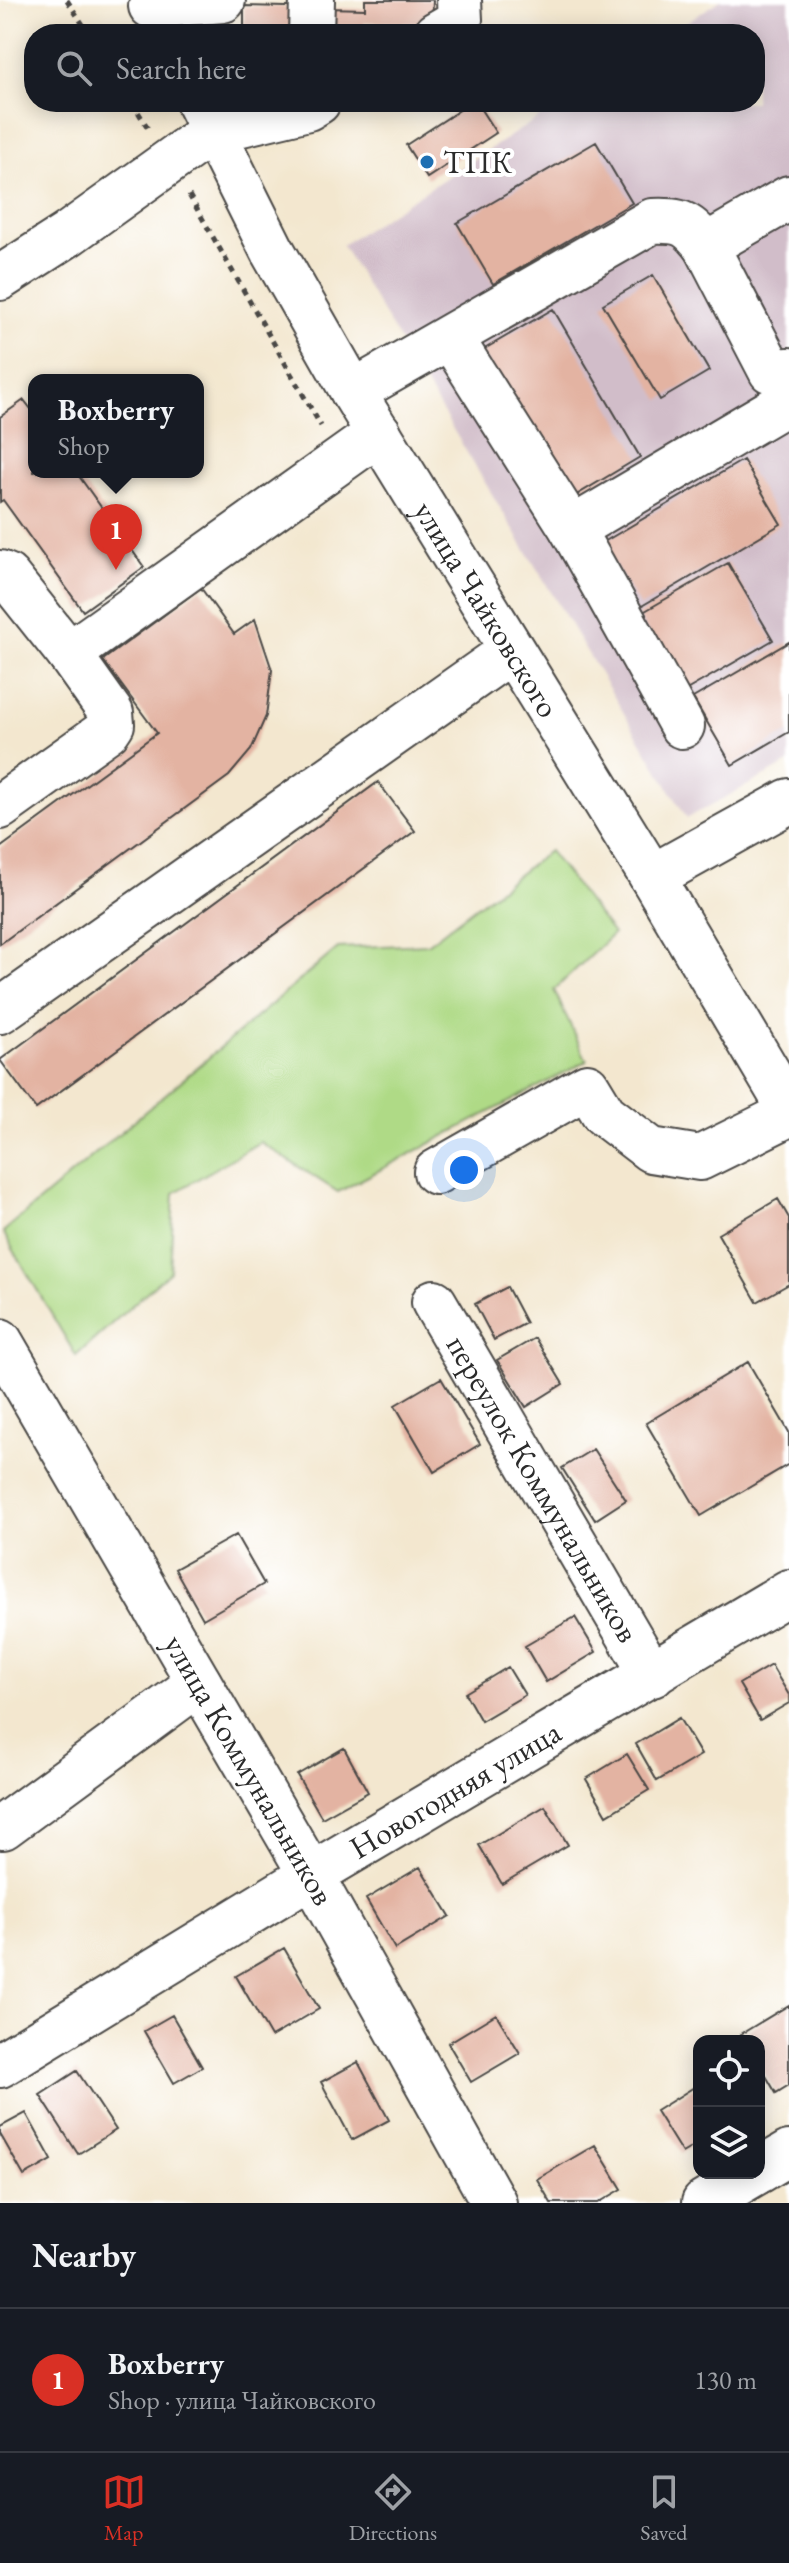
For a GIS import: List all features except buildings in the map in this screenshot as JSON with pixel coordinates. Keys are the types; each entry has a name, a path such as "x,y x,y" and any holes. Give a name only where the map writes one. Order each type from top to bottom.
{"street":[{"path":"155,13 223,0"},
{"path":"311,24 312,0"},
{"path":"453,24 460,20 459,0"},
{"path":"0,278 67,235 205,116 240,112"},
{"name":"улица Чайковского","path":"205,116 272,250 353,392 652,877 789,1111"},
{"path":"706,246 789,198"},
{"path":"353,392 652,221 673,220 690,226 706,246 784,386 572,529"},
{"path":"451,338 572,529 682,726"},
{"path":"69,654 379,433"},
{"path":"0,573 7,576 69,654 111,713 112,724 108,730 0,807"},
{"path":"0,1011 511,651"},
{"path":"652,877 789,801"},
{"path":"436,1172 587,1086 604,1114 651,1150 700,1158 789,1111"},
{"name":"переулок Коммунальников","path":"434,1302 652,1675"},
{"name":"улица Коммунальников","path":"0,1341 311,1875 494,2203"},
{"name":"Новогодняя улица","path":"0,2065 311,1875 789,1592"},
{"path":"3,1827 199,1683"},
{"path":"765,2167 789,2153"},
{"path":"704,2203 745,2179"}],"path":[{"path":"67,0 83,24"}],"shaded area":[{"path":"721,0 789,0 789,763 687,818 342,245 548,112 765,112 765,24 684,24"}],"green space":[{"path":"549,851 613,934 554,990 587,1061 338,1192 260,1142 174,1193 170,1271 76,1356 3,1232 338,948 427,944"}],"place":[{"name":"ТПК","path":"427,162"},
{"name":"Boxberry","path":"116,570"}]}
